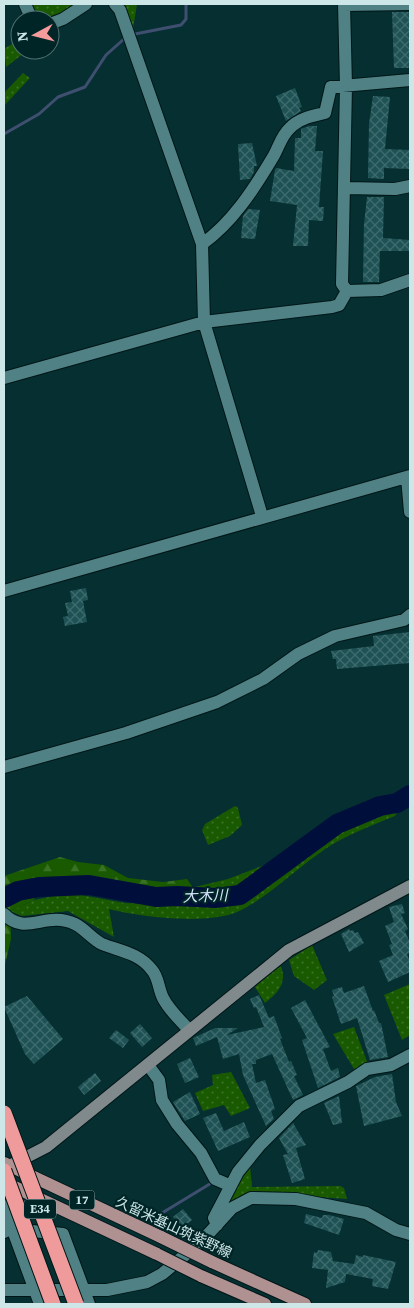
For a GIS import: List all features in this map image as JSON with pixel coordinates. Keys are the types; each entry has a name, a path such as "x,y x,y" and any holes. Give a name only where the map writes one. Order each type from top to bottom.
{"highway":[{"name":"E34","path":"4,1113 76,1304"},
{"name":"E34","path":"5,1167 53,1304"}],"main road":[{"name":"久留米基山筑紫野線","path":"5,1167 304,1304"},
{"name":"17","path":"4,1182 201,1276 265,1304"}],"street":[{"path":"60,20 86,4"},
{"path":"115,4 120,10 202,244 204,322 262,516"},
{"path":"347,291 342,284 346,188 344,4 410,4"},
{"path":"202,244 220,229 248,197 274,155 281,138 291,126 308,117 325,113 331,87 410,80"},
{"path":"346,188 395,189 410,186"},
{"path":"347,291 381,290 410,280"},
{"path":"4,378 204,322 332,307 339,304 347,291"},
{"path":"4,591 408,476 410,512"},
{"path":"4,766 126,733 218,702 263,679 298,654 335,636 404,620 410,616"},
{"path":"5,1167 46,1147 289,950 410,886"},
{"path":"8,918 23,925 49,918 62,918 86,930 102,943 120,948 140,958 157,978 162,997 169,1008 189,1030"},
{"path":"217,1225 214,1218 230,1185 260,1144 299,1106 348,1082 366,1069 391,1065 410,1055"},
{"path":"148,1065 159,1080 162,1100 177,1124 201,1153 215,1179 230,1185"},
{"path":"4,1290 127,1288 147,1282 162,1274 188,1253 232,1208 251,1198 296,1198 366,1213 396,1230 410,1234"},
{"path":"4,1206 8,1230 40,1304"},
{"path":"8,1230 63,1234 89,1304"}],"green space":[{"path":"31,4 80,4 60,15 60,10 33,10"},
{"path":"121,4 137,4 133,29"},
{"path":"10,45 10,60 15,60 6,67 4,49"},
{"path":"23,73 30,78 4,106 4,93"},
{"path":"235,806 238,808 242,825 230,836 208,845 202,830 205,824"},
{"path":"400,807 395,816 335,843 258,900 237,912 224,916 191,919 155,917 109,909 114,937 68,911 22,916 10,911 34,900 70,893 125,903 203,906 239,900 256,891 341,827 379,811"},
{"path":"60,857 78,862 104,865 128,878 163,882 187,879 194,889 152,893 90,879 39,882 34,900 10,911 11,939 4,969 4,876"},
{"path":"278,860 253,878 232,887 178,891 228,879"},
{"path":"312,945 327,980 314,990 294,976 289,960"},
{"path":"281,966 283,977 280,987 265,1003 253,984"},
{"path":"410,984 410,1035 402,1040 384,995"},
{"path":"354,1027 368,1064 354,1069 333,1034"},
{"path":"231,1072 250,1108 231,1116 224,1105 203,1111 195,1093 213,1085 212,1075"},
{"path":"250,1166 252,1187 340,1186 344,1188 347,1199 294,1195 248,1195 218,1216"}],"building":[{"path":"392,12 409,12 410,68 394,68"},
{"path":"295,88 302,107 299,108 301,111 286,121 276,96"},
{"path":"373,96 390,97 385,149 410,150 410,169 384,168 384,179 368,178 369,124"},
{"path":"317,126 315,151 323,151 319,207 324,207 323,221 309,220 308,246 293,246 297,205 270,201 276,168 294,171 295,138 301,138 301,129"},
{"path":"252,143 257,166 254,166 254,172 250,179 240,180 238,144"},
{"path":"367,197 384,197 383,238 410,240 410,251 380,251 379,282 363,282 364,224"},
{"path":"248,209 260,210 255,239 241,238 243,216"},
{"path":"86,588 88,600 83,601 87,622 65,626 63,617 68,616 65,603 72,602 70,591"},
{"path":"410,632 410,663 337,669 336,659 333,659 331,651 374,646 373,636"},
{"path":"402,904 405,913 401,914 408,929 405,931 410,943 410,953 407,954 410,962 410,972 388,982 379,961 393,955 389,945 392,944 385,926 394,922 389,907"},
{"path":"349,929 355,933 358,932 364,943 349,952 341,934"},
{"path":"364,986 373,1011 379,1023 381,1023 388,1057 370,1060 357,1018 341,1024 332,997 334,996 332,990 342,987 344,993"},
{"path":"259,995 269,1018 274,1016 282,1038 280,1039 289,1062 291,1061 297,1075 294,1076 303,1095 293,1100 272,1054 256,1060 256,1064 252,1064 256,1083 265,1080 275,1109 271,1111 274,1119 266,1126 243,1075 239,1054 223,1059 217,1037 196,1046 193,1038 215,1028 238,1028 227,1035 264,1027 256,1007 254,1008 250,999"},
{"path":"27,996 63,1039 34,1064 25,1054 4,1007"},
{"path":"305,1000 330,1047 323,1049 331,1071 338,1068 340,1077 318,1088 302,1040 307,1038 291,1008"},
{"path":"140,1024 152,1038 142,1047 130,1033"},
{"path":"116,1030 129,1040 123,1048 109,1038"},
{"path":"190,1058 199,1077 185,1083 177,1064"},
{"path":"95,1073 101,1081 84,1095 78,1087"},
{"path":"392,1074 396,1102 402,1116 364,1126 356,1086 375,1077"},
{"path":"190,1092 200,1114 185,1121 173,1102"},
{"path":"339,1096 342,1123 333,1125 324,1103"},
{"path":"216,1113 224,1131 244,1122 250,1137 218,1151 203,1118"},
{"path":"293,1123 306,1145 296,1148 305,1179 292,1183 283,1155 288,1154 279,1138"},
{"path":"183,1209 192,1220 182,1228 173,1217"},
{"path":"306,1214 322,1218 323,1215 329,1215 344,1219 339,1235 304,1223"},
{"path":"318,1250 331,1252 333,1261 354,1264 356,1255 363,1257 363,1255 396,1262 388,1289 372,1286 373,1279 346,1274 345,1282 326,1288 328,1270 312,1268 314,1252 317,1253"}],"waterway":[{"path":"135,34 181,25 186,19 186,4"},
{"path":"4,134 39,114 58,97 85,87 106,55 124,39"},
{"name":"大木川","path":"4,898 18,891 39,887 89,885 156,897 215,898 240,895 337,824 380,806 397,803 410,795"},
{"path":"162,1213 213,1182"}]}
